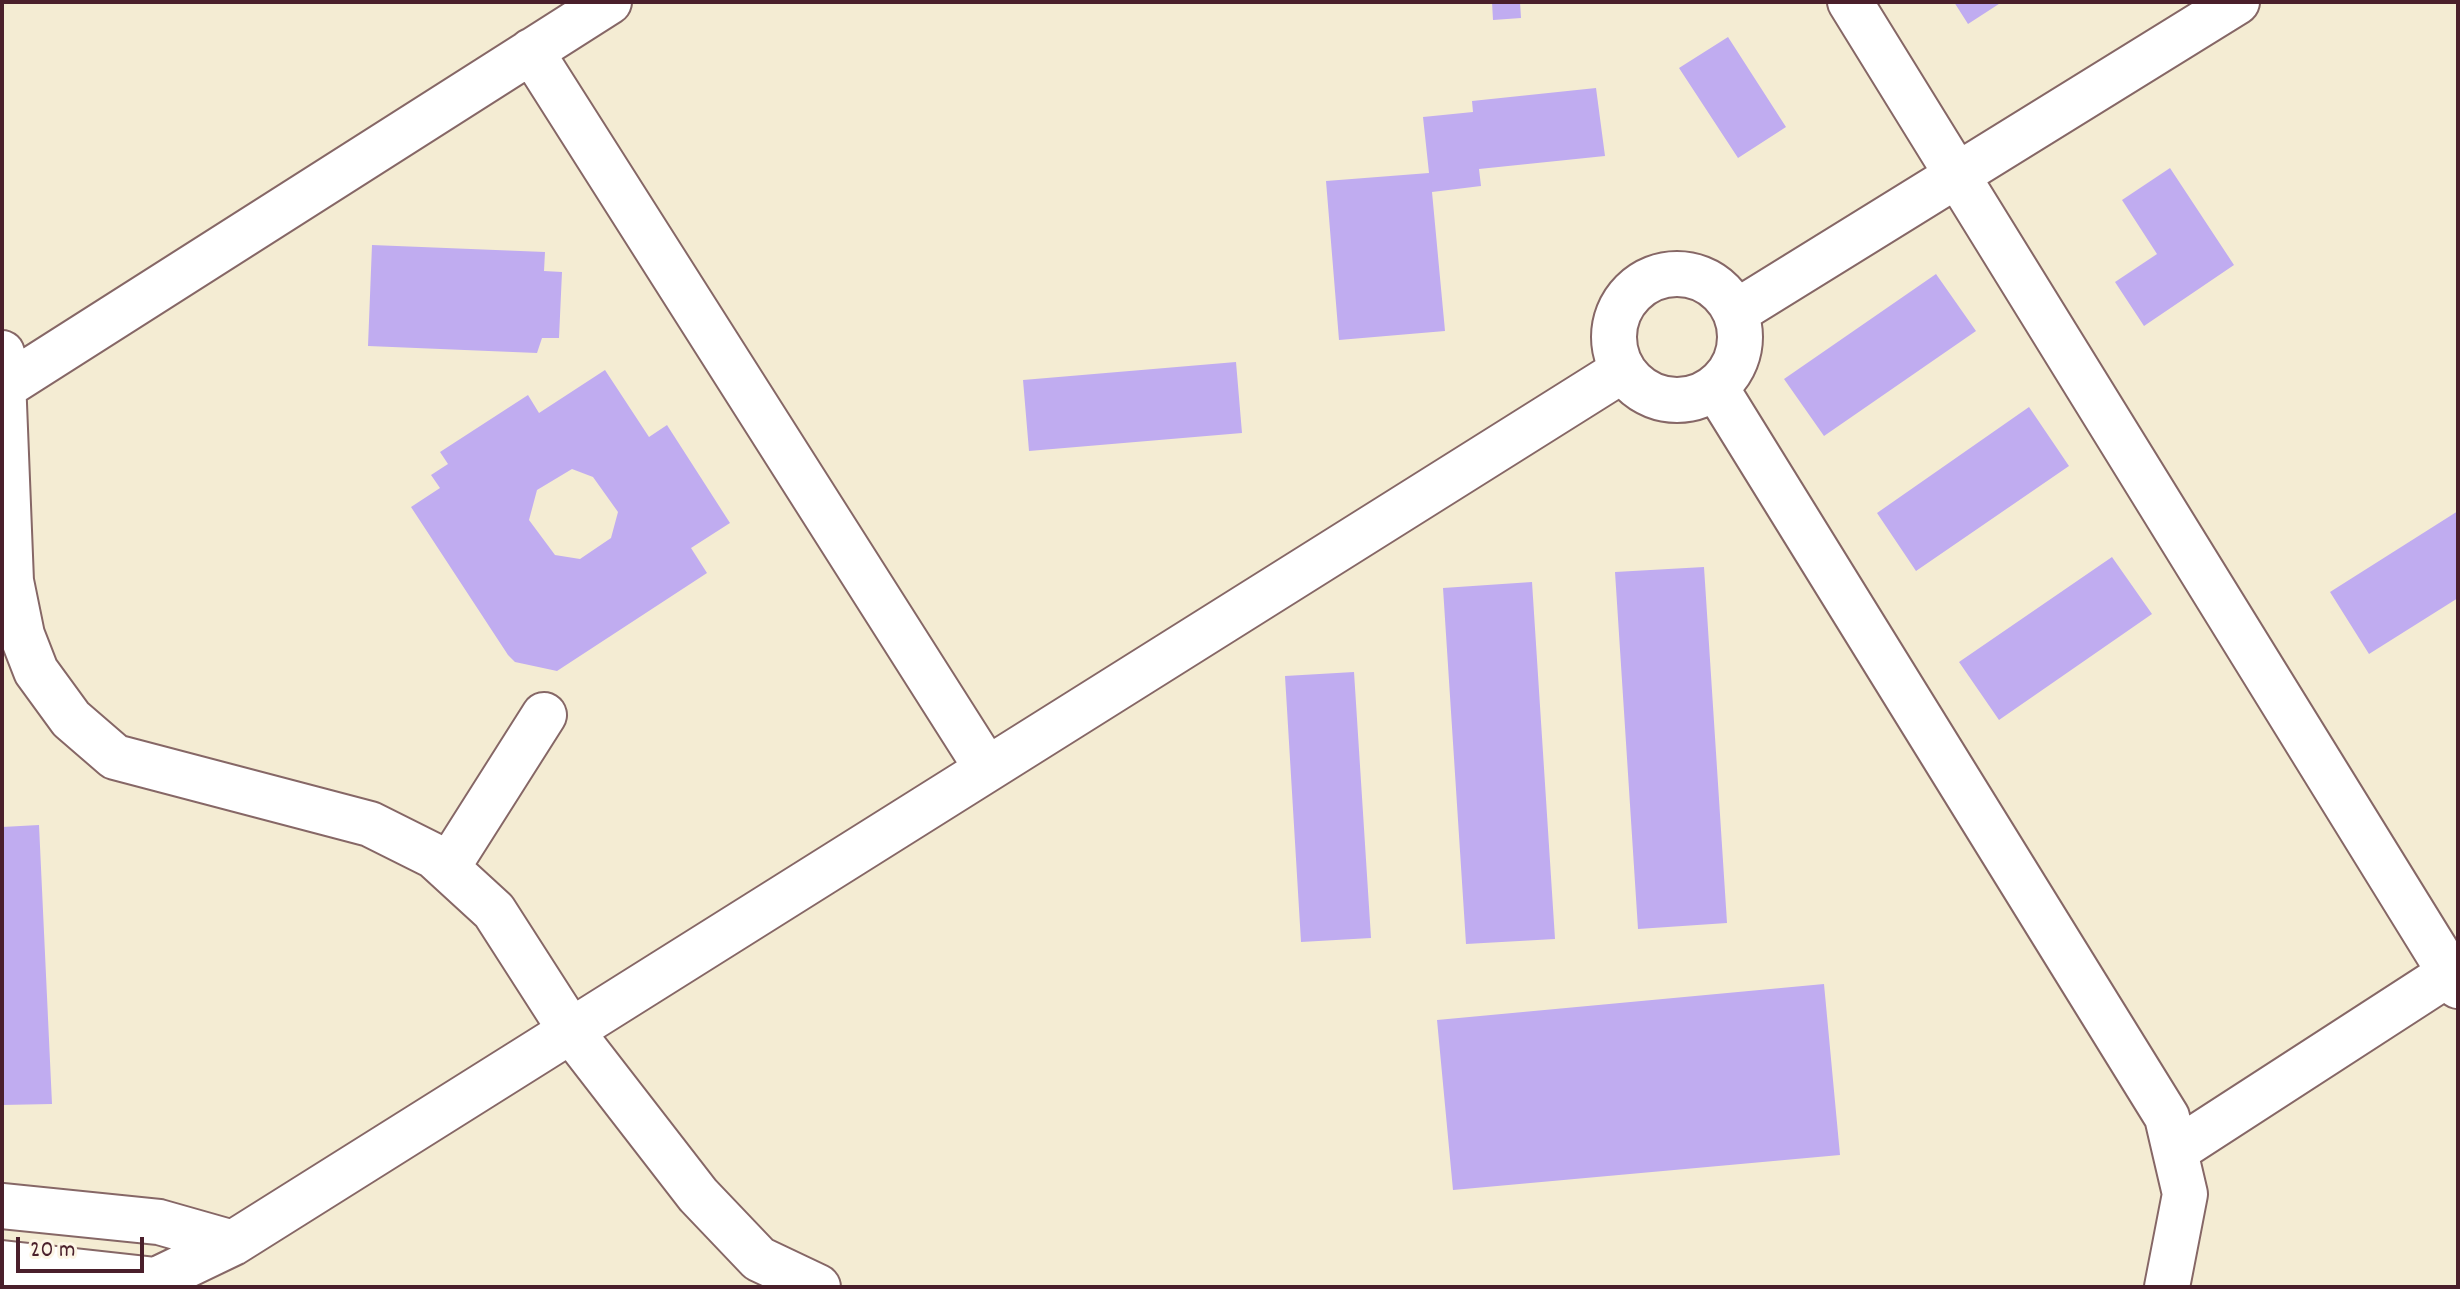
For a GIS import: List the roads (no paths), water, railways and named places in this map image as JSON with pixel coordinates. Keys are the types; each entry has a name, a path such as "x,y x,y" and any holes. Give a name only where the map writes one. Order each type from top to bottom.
{"lane":[{"path":"609,2 3,370 7,581 36,671 71,719 115,757 370,824 434,856 494,911 571,1031 698,1195 759,1259 818,1287"},
{"path":"1850,2 2454,980 2175,1151"},
{"path":"1736,312 2237,2"},
{"path":"531,51 987,769"},
{"path":"1667,274 1698,277 1725,294 1736,312 1741,332 1740,353 1731,372 1716,388 1697,398 1677,401 1655,397 1637,386 1623,370 1615,351 1614,330 1619,310 1631,292 1647,280 1667,274"},
{"path":"2,1263 156,1280 233,1243 1623,370"},
{"path":"1716,388 2167,1117 2185,1194 2167,1287"},
{"path":"447,868 544,715"},
{"path":"2,1206 159,1222 233,1243"}]}
